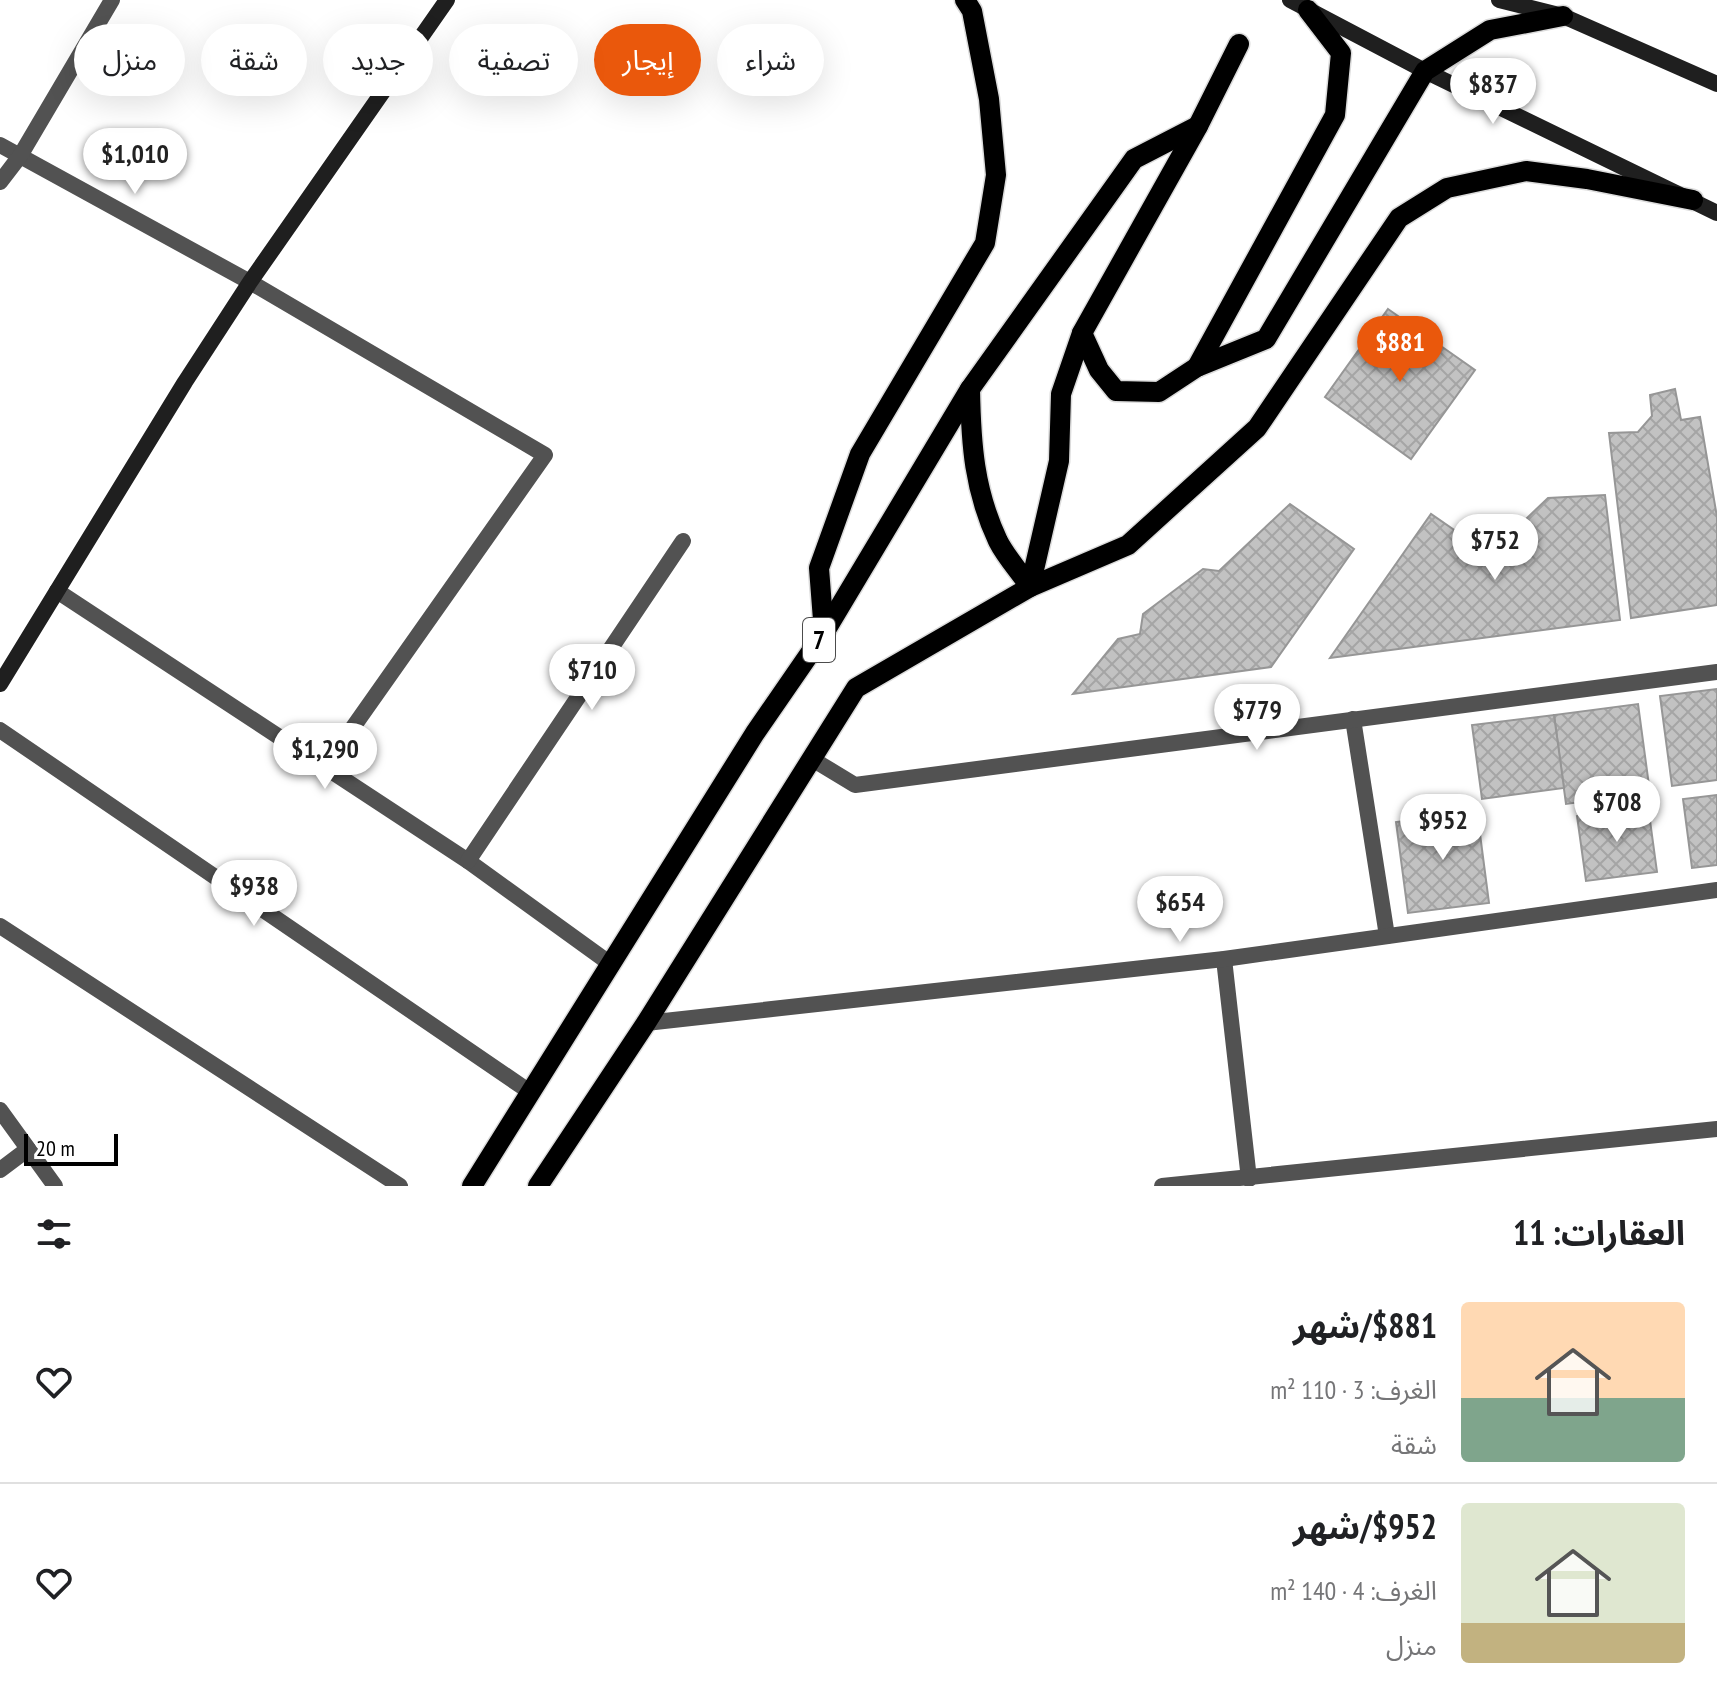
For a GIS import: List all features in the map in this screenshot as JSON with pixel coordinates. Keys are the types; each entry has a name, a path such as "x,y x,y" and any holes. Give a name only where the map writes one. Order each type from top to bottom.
{"main road":[{"path":"824,633 819,568 860,454 985,243 996,175 989,99 972,11 965,0"},
{"path":"1197,367 1335,115 1341,53 1299,5"},
{"path":"1082,333 1099,370 1116,391 1159,392 1197,367 1266,339 1425,71 1490,30 1563,16"},
{"path":"1030,587 1059,461 1061,394 1082,333 1198,126 1239,44"},
{"name":"7","path":"472,1186 755,733 824,633 970,389 1134,159 1198,126"},
{"path":"1030,587 1128,545 1257,428 1399,218 1447,188 1526,171 1587,179 1693,200"},
{"path":"970,389 971,445 979,493 999,543 1030,587"},
{"name":"7","path":"538,1186 646,1023 856,688 1030,587"}],"street":[{"path":"0,182 20,156 112,0"},
{"path":"0,684 250,282 447,0"},
{"path":"1499,0 1563,16 1717,84"},
{"path":"1299,5 1425,71 1717,213"},
{"path":"0,145 250,282 545,455 325,767"},
{"path":"468,861 683,541"},
{"path":"57,591 468,861 612,965"},
{"path":"812,759 855,785 1717,672"},
{"path":"1353,719 1387,936"},
{"path":"0,730 530,1092"},
{"path":"646,1023 1224,959 1717,890"},
{"path":"0,926 400,1186"},
{"path":"1224,959 1249,1179"},
{"path":"0,1110 55,1186"},
{"path":"1162,1186 1717,1129"},
{"path":"0,1170 28,1149"}],"building":[{"path":"1388,309 1475,370 1411,459 1325,397"},
{"path":"1675,389 1681,420 1700,417 1717,517 1717,605 1631,618 1609,433 1638,432 1652,416 1650,395"},
{"path":"1605,495 1620,620 1330,658 1431,514 1489,554 1548,498"},
{"path":"1290,504 1354,549 1271,667 1073,694 1118,639 1140,634 1143,614 1203,569 1219,571"},
{"path":"1717,689 1717,780 1672,786 1660,696"},
{"path":"1638,704 1650,793 1566,804 1554,715"},
{"path":"1554,715 1564,788 1482,799 1472,725"},
{"path":"1717,795 1717,865 1692,868 1683,799"},
{"path":"1648,806 1657,872 1586,881 1577,816"},
{"path":"1477,811 1489,903 1408,913 1396,822"}]}
